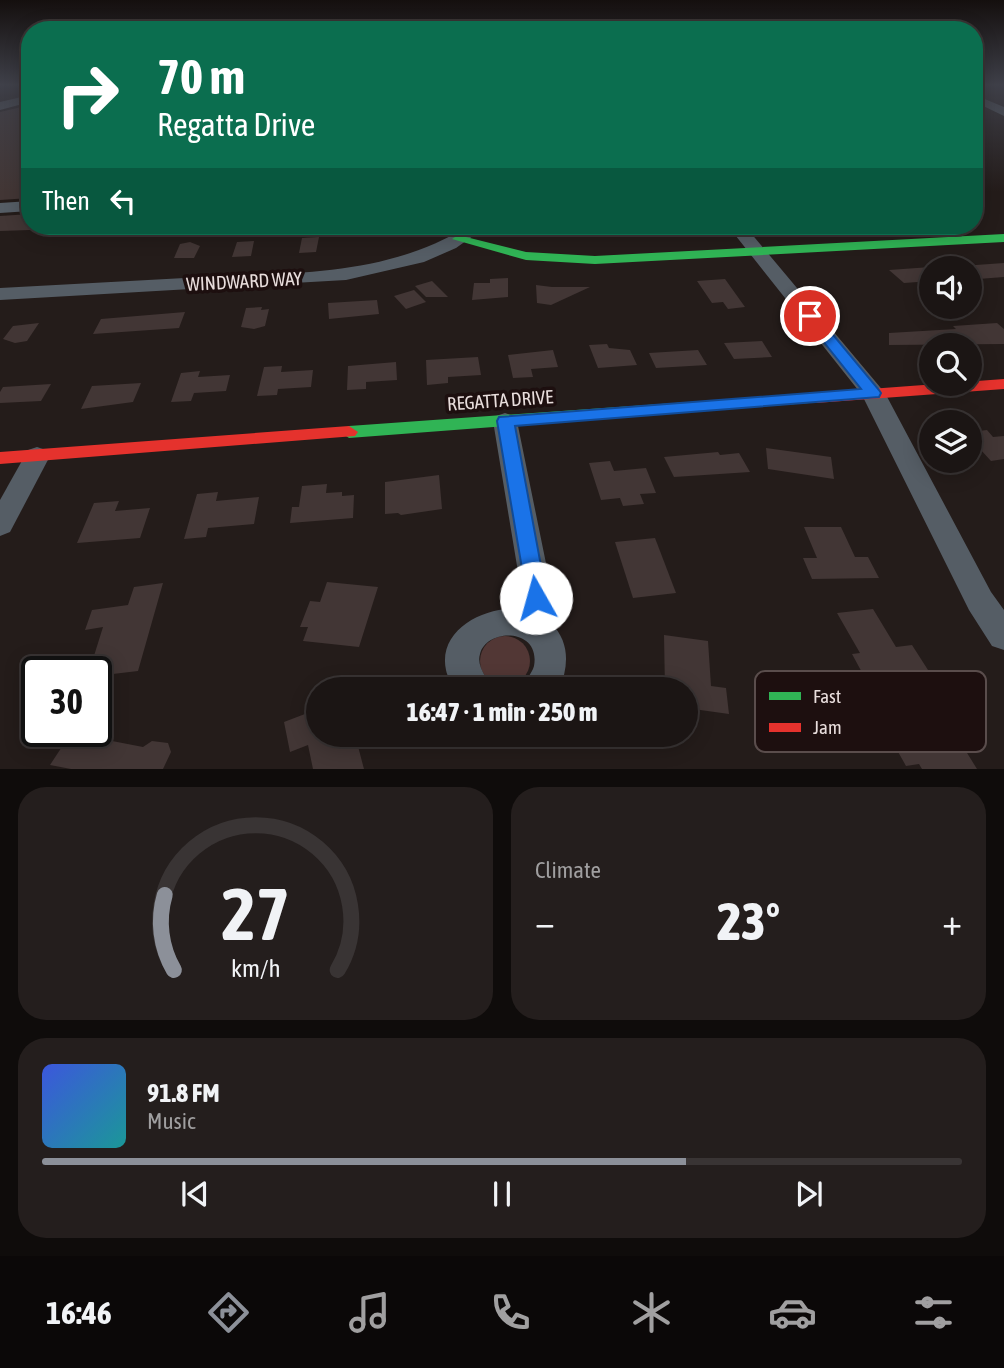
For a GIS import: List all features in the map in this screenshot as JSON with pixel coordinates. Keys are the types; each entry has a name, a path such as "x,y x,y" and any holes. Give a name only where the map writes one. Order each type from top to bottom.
{"street":[{"path":"0,208 21,207"},
{"name":"WINDWARD WAY","path":"0,294 335,275 399,263 466,235"},
{"path":"744,235 873,393 979,601 1004,636"},
{"path":"458,240 508,253 565,260 605,260 1004,239"},
{"name":"REGATTA DRIVE","path":"0,458 1004,384"},
{"path":"505,421 534,578 538,617 531,626"},
{"path":"0,525 37,456"},
{"path":"468,677 463,668 464,649 470,639 487,625 498,621 515,621 531,626 542,636 551,656 548,677"}],"shaded area":[{"path":"496,638 514,638 528,652 530,661 523,677 487,677 482,670 482,652"}],"building":[{"path":"0,120 21,120 21,199 0,200"},
{"path":"21,215 21,230 0,231 0,216"},
{"path":"319,237 316,252 299,253 302,238"},
{"path":"254,241 251,256 232,257 237,242"},
{"path":"190,242 200,246 194,258 174,258 180,244"},
{"path":"1004,263 1004,277 982,279 982,265"},
{"path":"919,268 919,282 904,283 889,270"},
{"path":"508,278 508,297 472,300 474,283 490,283 490,279"},
{"path":"725,279 745,307 728,309 723,302 712,303 697,281"},
{"path":"432,281 448,297 426,297 415,286"},
{"path":"536,285 590,287 551,305 537,303"},
{"path":"414,290 426,302 406,309 394,296"},
{"path":"377,300 379,314 329,319 328,303"},
{"path":"262,307 261,310 269,309 265,326 254,329 241,327 246,308"},
{"path":"185,312 179,328 93,334 101,319"},
{"path":"39,323 27,341 15,343 3,339 13,326"},
{"path":"997,323 1004,329 1004,344 982,344 982,333 919,333 919,345 889,345 889,333 956,329 953,326"},
{"path":"762,341 772,357 734,359 724,343"},
{"path":"607,344 609,348 630,350 637,365 598,368 589,345"},
{"path":"553,350 558,367 531,369 533,377 513,378 508,355"},
{"path":"698,350 707,365 656,368 649,353"},
{"path":"478,357 481,375 448,377 448,383 427,385 426,360"},
{"path":"396,362 397,380 366,382 366,389 347,390 348,366"},
{"path":"282,366 281,372 313,370 311,387 278,389 277,395 257,396 264,367"},
{"path":"200,371 198,377 230,375 226,391 194,393 191,401 171,402 181,373"},
{"path":"141,383 133,402 81,409 92,386"},
{"path":"51,384 41,401 0,403 3,387"},
{"path":"987,430 993,437 1004,436 1004,459 991,461 982,451 982,431"},
{"path":"766,448 831,457 834,479 768,469"},
{"path":"718,452 720,455 739,453 750,472 674,477 664,457"},
{"path":"610,461 614,471 646,468 656,493 640,494 644,504 623,506 620,498 601,500 589,463"},
{"path":"439,475 442,509 401,515 385,514 385,482"},
{"path":"327,484 326,493 342,492 342,496 354,495 353,518 290,523 292,507 299,507 302,486"},
{"path":"218,492 216,501 259,497 254,524 208,528 206,537 184,539 197,494"},
{"path":"119,501 115,511 150,508 140,538 77,543 94,503"},
{"path":"804,527 841,527 855,557 868,557 879,578 812,579 803,558 817,558"},
{"path":"655,538 676,593 633,598 615,542"},
{"path":"327,582 378,587 359,647 303,641 308,627 300,627 310,601 320,602"},
{"path":"163,583 138,671 112,674 112,656 94,656 103,627 85,630 92,610 128,605 134,587"},
{"path":"873,609 896,647 912,645 928,670 861,671 852,654 860,653 837,613"},
{"path":"664,635 708,641 711,686 726,688 729,714 698,710 698,677 665,677"},
{"path":"306,714 306,746 290,752 284,722"},
{"path":"112,741 143,747 152,741 168,743 171,752 163,769 71,769 50,765 62,747 112,747"},
{"path":"308,747 358,747 364,769 313,769"},
{"path":"898,752 966,752 977,769 922,769 919,764 906,766"}],"traffic: fast":[{"path":"458,239 526,256 595,260 1004,238"},
{"path":"349,432 816,398"}],"traffic: jam":[{"path":"816,398 1004,384"},
{"path":"0,458 349,432"}],"route":[{"path":"536,598 505,421 873,393 810,316"}]}
